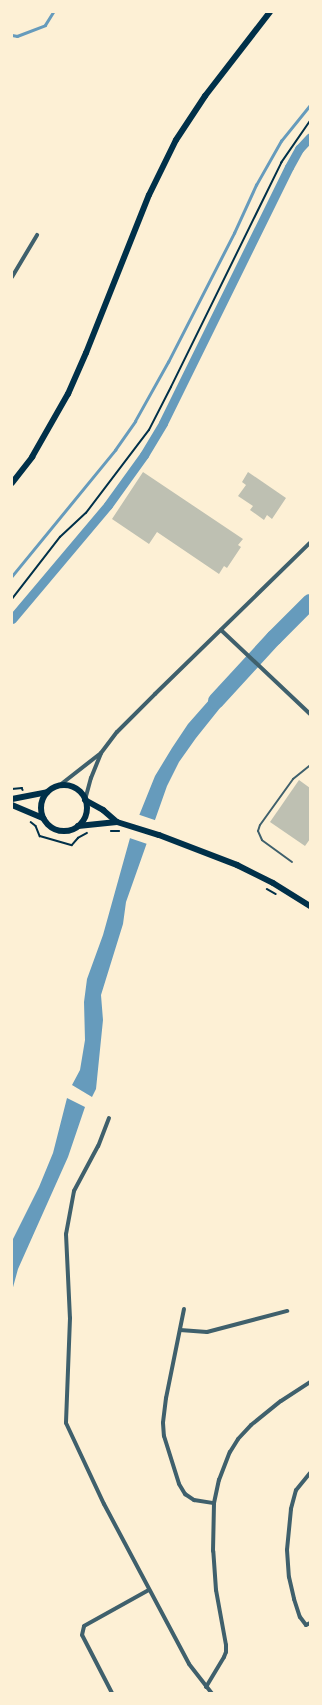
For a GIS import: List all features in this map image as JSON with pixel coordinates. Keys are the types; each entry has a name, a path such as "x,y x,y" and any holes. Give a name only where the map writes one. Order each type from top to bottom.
{"highway":[{"path":"12,483 47,433 68,394 86,353 149,195 176,140 205,96 270,12"},
{"path":"12,799 47,792 60,785 66,785 78,790 85,800 103,810 117,822"},
{"path":"47,792 41,804 42,818 46,824 58,831 72,830 78,826 86,814 85,800"},
{"path":"12,805 42,818"},
{"path":"78,826 117,822 158,835 243,868 273,883 310,906"}],"street":[{"path":"12,276 37,235"},
{"path":"60,785 102,753 138,710 310,544"},
{"path":"221,630 310,714"},
{"path":"85,800 91,778 102,753"},
{"path":"109,1118 98,1146 74,1192 66,1234 70,1318 66,1422 104,1504 189,1664 206,1688 212,1693"},
{"path":"184,1309 166,1398 163,1423 164,1436 179,1484 185,1494 194,1500 214,1503"},
{"path":"180,1330 207,1332 287,1311"},
{"path":"206,1688 224,1657 226,1645 216,1590 213,1551 214,1503 223,1468 238,1439 251,1425 266,1412 310,1382"},
{"path":"310,1473 296,1490 291,1509 287,1550 289,1577 294,1600 300,1617 306,1625 310,1623"},
{"path":"112,1693 82,1635 84,1626 150,1590"}],"lane":[{"path":"292,862 262,840 258,831 260,825 292,779 310,765"}],"path":[{"path":"12,599 60,538 86,513 148,430 171,387 281,163 310,121"},
{"path":"12,789 22,788"},
{"path":"30,820 36,826 40,836 72,845 78,838 92,832"},
{"path":"109,831 124,832"},
{"path":"264,887 282,898"}],"water":[{"path":"225,682 236,688 179,762 167,786 126,902 123,924 101,995 103,1020 96,1089 92,1097 72,1085 80,1070 85,1040 84,1002 87,979 103,935 130,838 155,776 172,748 188,724"},
{"path":"67,1098 85,1107 68,1157 18,1269 12,1291 12,1241 39,1187 53,1153"}],"pier":[{"path":"137,814 157,821 149,844 129,838"}],"building":[{"path":"143,472 243,539 238,545 241,547 227,568 224,566 219,574 157,532 149,544 112,519"},
{"path":"248,472 286,498 272,519 267,515 264,520 250,510 253,506 238,496 246,485 242,482"},
{"path":"299,780 310,788 310,839 305,846 270,822"}],"waterway":[{"path":"12,35 17,36 45,25 53,12"},
{"path":"12,576 115,450 135,421 168,362 234,233 256,185 281,141 310,105"},
{"path":"12,619 108,505 144,455 163,423 289,167 299,149 310,137"},
{"path":"216,701 274,638 310,602"}]}
